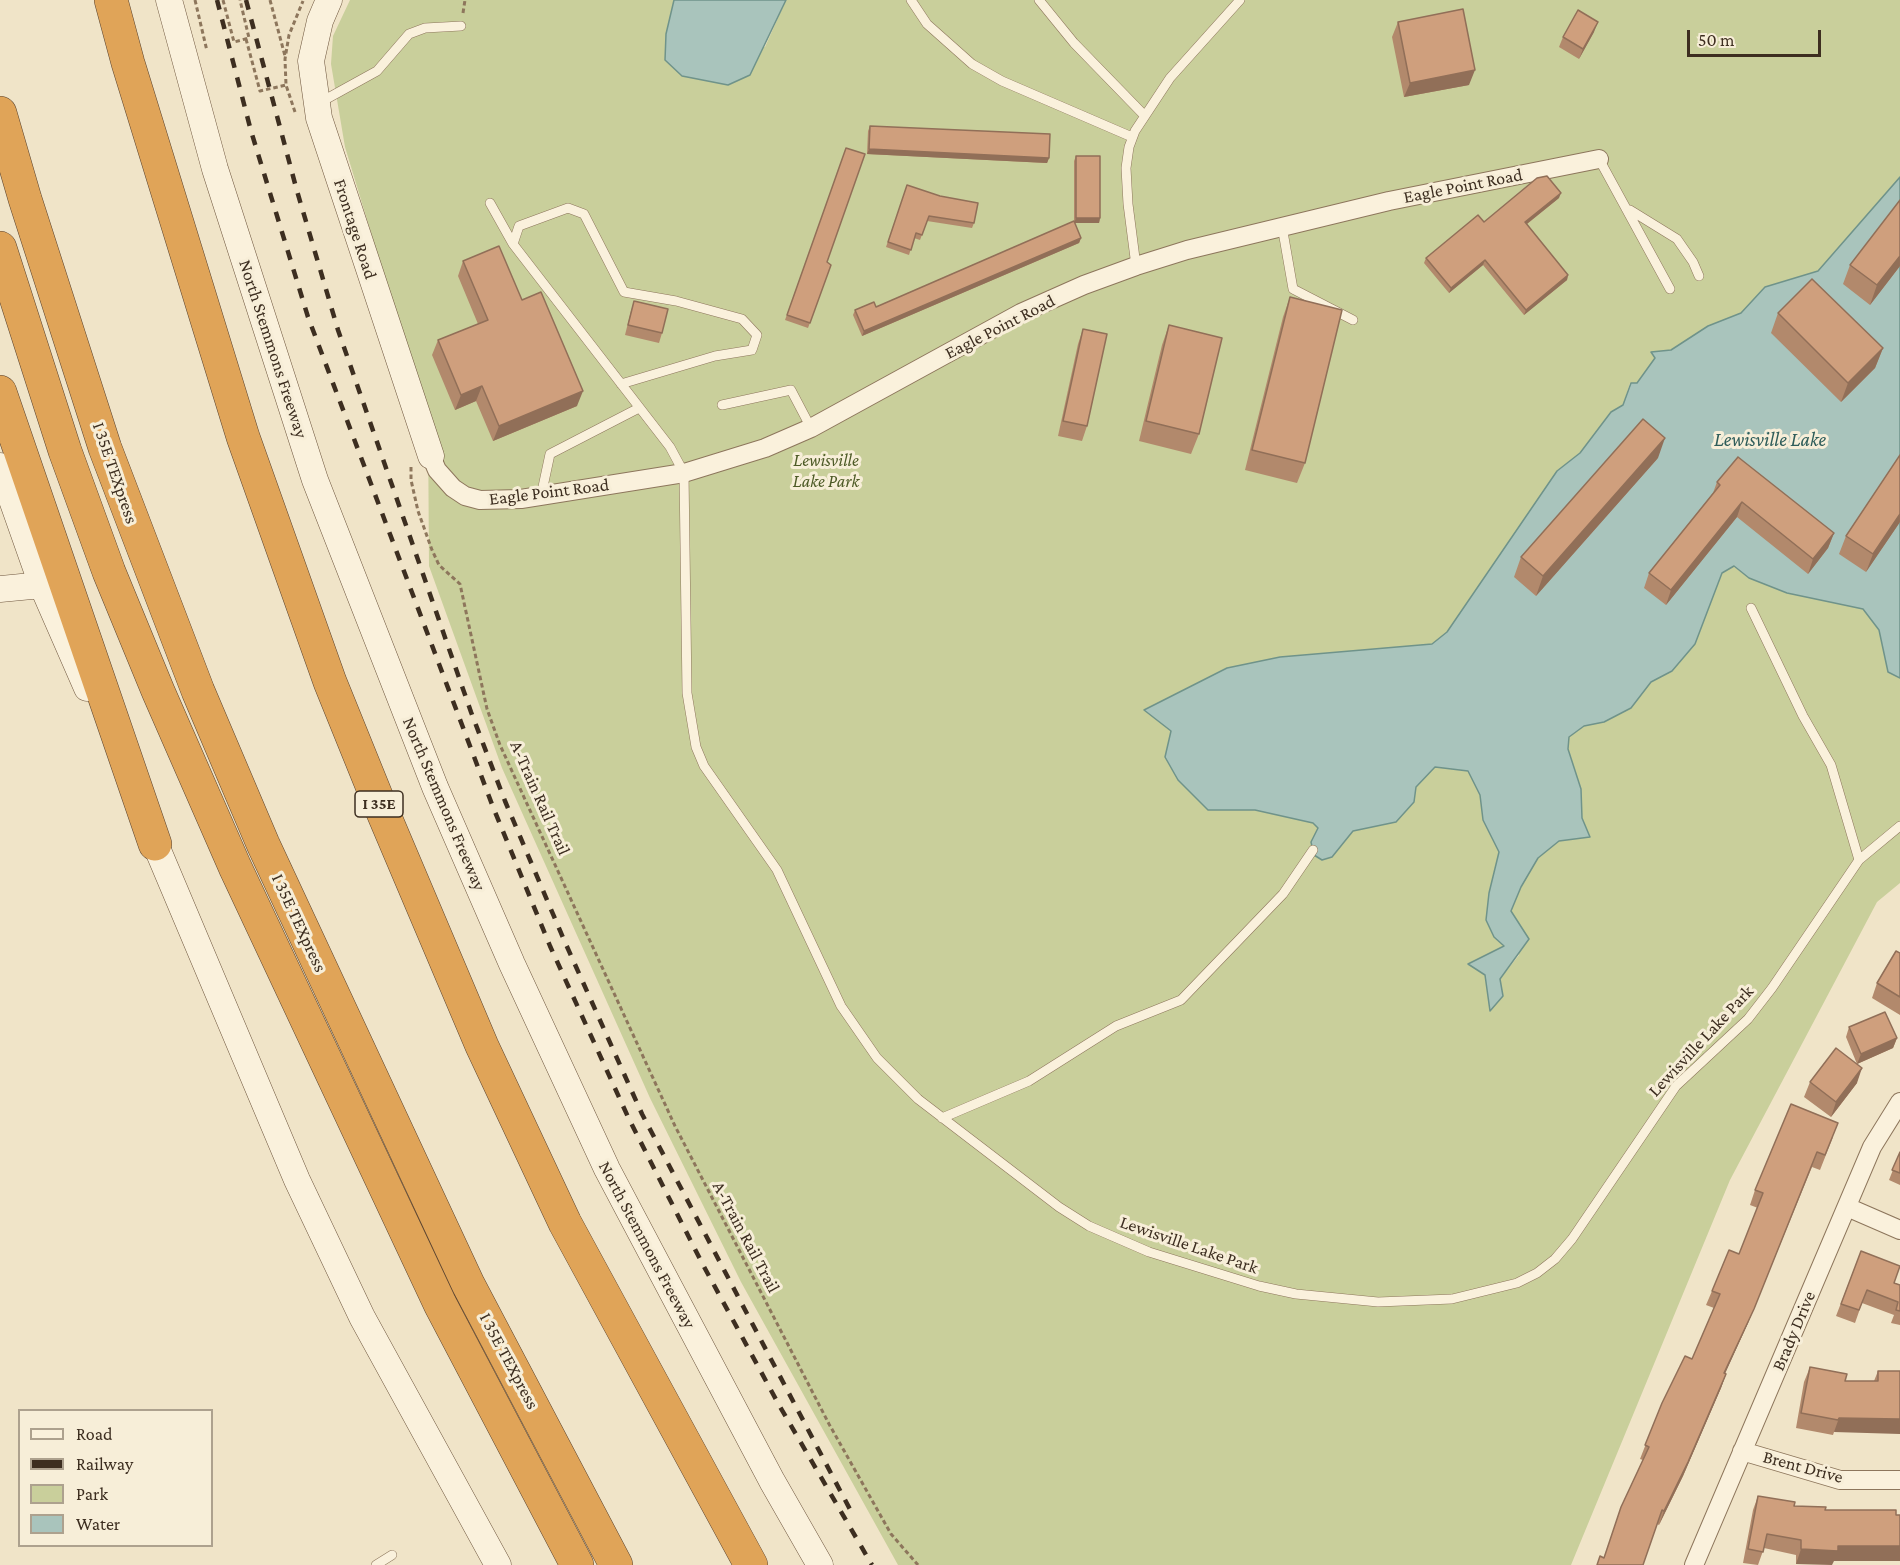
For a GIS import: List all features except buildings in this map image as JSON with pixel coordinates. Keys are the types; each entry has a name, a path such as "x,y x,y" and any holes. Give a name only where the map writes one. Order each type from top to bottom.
{"highway":[{"name":"I 35E","path":"111,0 243,437 330,682 379,803 482,1046 565,1223 752,1565"},
{"name":"I 35E TEXpress","path":"0,113 42,255 105,448 149,567 262,843 468,1284 616,1565"},
{"path":"0,248 65,451 109,573 171,722 235,867 440,1304 577,1565"},
{"path":"0,392 155,843"}],"main road":[{"name":"North Stemmons Freeway","path":"169,0 215,169 315,480 435,787 512,964 607,1169 772,1481 820,1565"},
{"name":"Frontage Road","path":"319,3 306,110 324,135 421,457"},
{"path":"0,466 42,585 155,843 297,1180 362,1317 498,1565"},
{"path":"0,589 42,585"}],"street":[{"name":"Eagle Point Road","path":"421,457 465,496 480,500 541,496 684,473 765,448 811,428 1021,313 1084,285 1136,266 1282,226 1400,199 1599,159"},
{"name":"Brady Drive","path":"1694,1565 1872,1147 1900,1102"},
{"path":"1847,1207 1900,1230"},
{"name":"Brent Drive","path":"1742,1451 1840,1480 1900,1480"}],"lane":[{"path":"911,0 927,24 972,64 1002,81 1132,137"},
{"path":"1039,0 1074,43 1143,114"},
{"path":"1136,266 1126,178 1132,137 1143,114 1170,78 1240,0"},
{"path":"306,110 377,72 410,34 425,28 461,26"},
{"path":"1599,159 1670,289"},
{"name":"Lewisville Lake Park","path":"490,203 513,244 670,447 684,473 687,693 690,723 704,766 777,870 841,1006 858,1032 895,1078 942,1118 1051,1202 1089,1226 1149,1252 1217,1274 1296,1294 1378,1302 1452,1299 1507,1286 1537,1273 1555,1259 1572,1239 1666,1100 1697,1064 1748,1019 1772,988 1859,860 1900,826"},
{"path":"513,244 519,226 568,208 584,214 624,292 676,301 742,320 757,335 752,350 715,356 621,384"},
{"path":"1628,209 1677,239 1685,248 1699,276"},
{"path":"1282,226 1293,289 1353,320"},
{"path":"722,405 791,390 811,428"},
{"path":"541,496 550,454 639,408"},
{"path":"1751,608 1803,716 1831,765 1859,860"},
{"path":"942,1118 1029,1081 1116,1026 1181,1000 1283,894 1313,850"},
{"path":"376,1565 392,1555"}],"path":[{"path":"223,0 234,42 249,38 240,0"},
{"path":"270,0 285,57"},
{"path":"306,110 286,85 285,57 289,35 319,3"},
{"path":"246,39 260,91 286,85"},
{"name":"A-Train Rail Trail","path":"421,457 411,480 418,511 439,565 460,584 488,709 505,756 670,1115 711,1198 891,1534 918,1565"}],"green space":[{"name":"Lewisville Lake Park","path":"350,0 674,0 666,34 765,47 786,0 1900,0 1900,177 1818,271 1765,287 1741,313 1708,326 1671,350 1651,353 1655,358 1637,384 1630,383 1623,405 1611,412 1580,453 1557,471 1447,632 1432,645 1280,657 1227,668 1189,689 1171,731 1208,810 1255,810 1313,823 1318,828 1311,842 1314,855 1332,857 1353,831 1396,822 1414,802 1416,787 1435,767 1468,771 1480,795 1483,820 1499,852 1489,893 1494,937 1504,946 1485,975 1490,1011 1502,996 1500,979 1519,955 1511,911 1521,887 1538,858 1559,841 1590,837 1582,818 1581,790 1568,749 1569,737 1584,726 1604,722 1631,708 1651,682 1672,671 1695,644 1722,573 1733,566 1749,578 1787,593 1863,609 1879,630 1888,672 1900,678 1900,883 1877,902 1730,1180 1571,1565 898,1565 741,1282 650,1098 502,768 429,566 428,421 345,147 331,64 333,36"}],"water":[{"path":"674,0 786,0 750,75 728,85 682,76 665,60 666,34"},
{"name":"Lewisville Lake","path":"1900,177 1900,678 1888,672 1879,630 1863,609 1787,593 1749,578 1734,566 1722,573 1695,644 1672,671 1651,682 1631,708 1604,722 1584,726 1569,737 1568,749 1581,789 1582,818 1590,837 1559,841 1538,858 1521,887 1511,911 1529,939 1500,979 1503,996 1490,1011 1485,975 1468,964 1504,946 1494,937 1486,920 1489,893 1499,852 1483,820 1480,795 1468,771 1435,767 1416,787 1414,802 1396,822 1353,831 1332,857 1322,860 1314,855 1311,842 1318,828 1313,823 1255,810 1208,810 1178,780 1165,757 1171,731 1144,710 1227,668 1280,657 1432,644 1447,632 1557,471 1580,453 1611,412 1623,405 1631,383 1637,383 1655,358 1651,352 1671,350 1708,326 1741,313 1765,287 1818,271"}],"railway":[{"path":"217,0 251,131 308,317 493,807 550,946 629,1119 702,1263 779,1405 872,1565"},
{"path":"246,0 297,191 338,330 471,712 505,801 642,1114 854,1517"}]}
